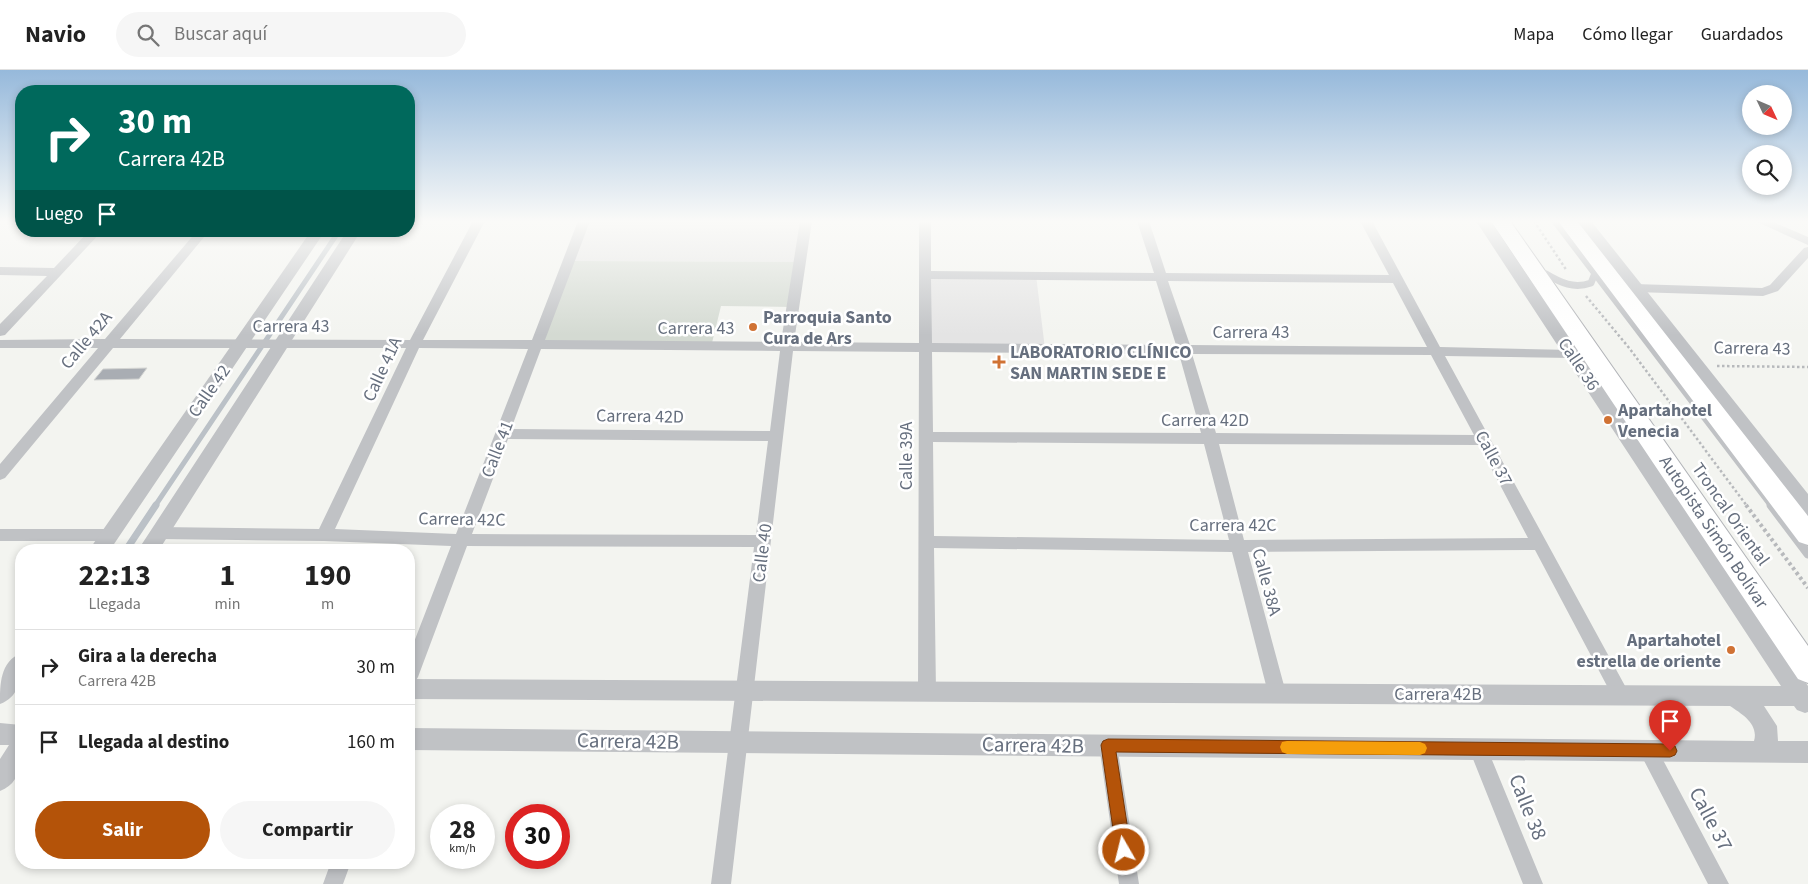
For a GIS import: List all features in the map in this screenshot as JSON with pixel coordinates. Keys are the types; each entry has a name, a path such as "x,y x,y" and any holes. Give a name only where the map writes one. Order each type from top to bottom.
{"highway":[{"name":"Autopista Simón Bolívar","path":"1526,259 1808,670"},
{"path":"1596,259 1808,535"},
{"path":"1703,374 1710,408"}],"street":[{"path":"0,332 69,259"},
{"name":"Calle 42A","path":"0,474 178,259"},
{"name":"Calle 42","path":"103,544 244,345 300,259"},
{"name":"Calle 42","path":"152,544 278,344 335,259"},
{"name":"Calle 41A","path":"324,535 414,345 459,259"},
{"name":"Calle 41","path":"415,661 570,259"},
{"name":"Calle 40","path":"721,884 799,259"},
{"name":"Calle 39A","path":"926,259 927,692"},
{"name":"Calle 38A","path":"1155,259 1185,351 1210,439 1277,693"},
{"name":"Calle 37","path":"1386,259 1621,695"},
{"name":"Calle 36","path":"1508,259 1806,699"},
{"path":"1612,259 1808,508"},
{"path":"1635,288 1764,292 1774,288 1801,259"},
{"path":"0,272 57,272"},
{"path":"926,275 1397,279"},
{"name":"Carrera 43","path":"0,344 537,345 1185,351 1436,351 1572,354"},
{"name":"Carrera 42D","path":"503,434 777,436"},
{"name":"Carrera 42D","path":"926,437 1484,440"},
{"name":"Carrera 42C","path":"159,533 324,535 462,540 764,542"},
{"path":"0,535 109,535"},
{"name":"Carrera 42C","path":"926,542 1238,546 1540,544"},
{"path":"6,689 15,673"},
{"name":"Carrera 42B","path":"415,689 1732,695 1806,699"},
{"path":"1732,695 1756,713 1765,724 1768,735 1767,744 1761,751"},
{"path":"0,734 15,734"},
{"name":"Carrera 42B","path":"415,738 1808,752"},
{"path":"1108,745 1129,884"},
{"name":"Calle 38","path":"1478,749 1534,884"},
{"name":"Calle 37","path":"1648,751 1719,884"},
{"path":"0,780 15,756"},
{"path":"333,884 338,869"}],"lane":[{"path":"1536,259 1593,342"},
{"name":"Troncal Oriental","path":"1584,259 1808,554"},
{"path":"1546,274 1560,282 1578,287 1592,283 1595,273"}],"path":[{"path":"1559,259 1578,287 1630,349 1808,588"},
{"name":"Carrera 43","path":"1703,374 1808,367"}],"shaded area":[{"path":"570,259 799,259 798,262 569,261"},
{"path":"569,261 798,262 792,307 721,306 711,347 537,345"},
{"path":"926,275 1036,275 1045,349 926,349"}],"building":[{"path":"147,368 139,379 94,380 103,369"}],"waterway":[{"path":"155,506 320,259"},
{"path":"130,544 156,505"}],"slow traffic":[{"path":"1287,747 1420,748"}],"place":[{"name":"Parroquia Santo Cura de Ars","path":"753,327"},
{"name":"LABORATORIO CLÍNICO SAN MARTIN SEDE E","path":"999,362"},
{"name":"Apartahotel Venecia","path":"1608,420"},
{"name":"Apartahotel estrella de oriente","path":"1731,650"}],"route":[{"path":"1124,850 1108,745 1670,751"}]}
